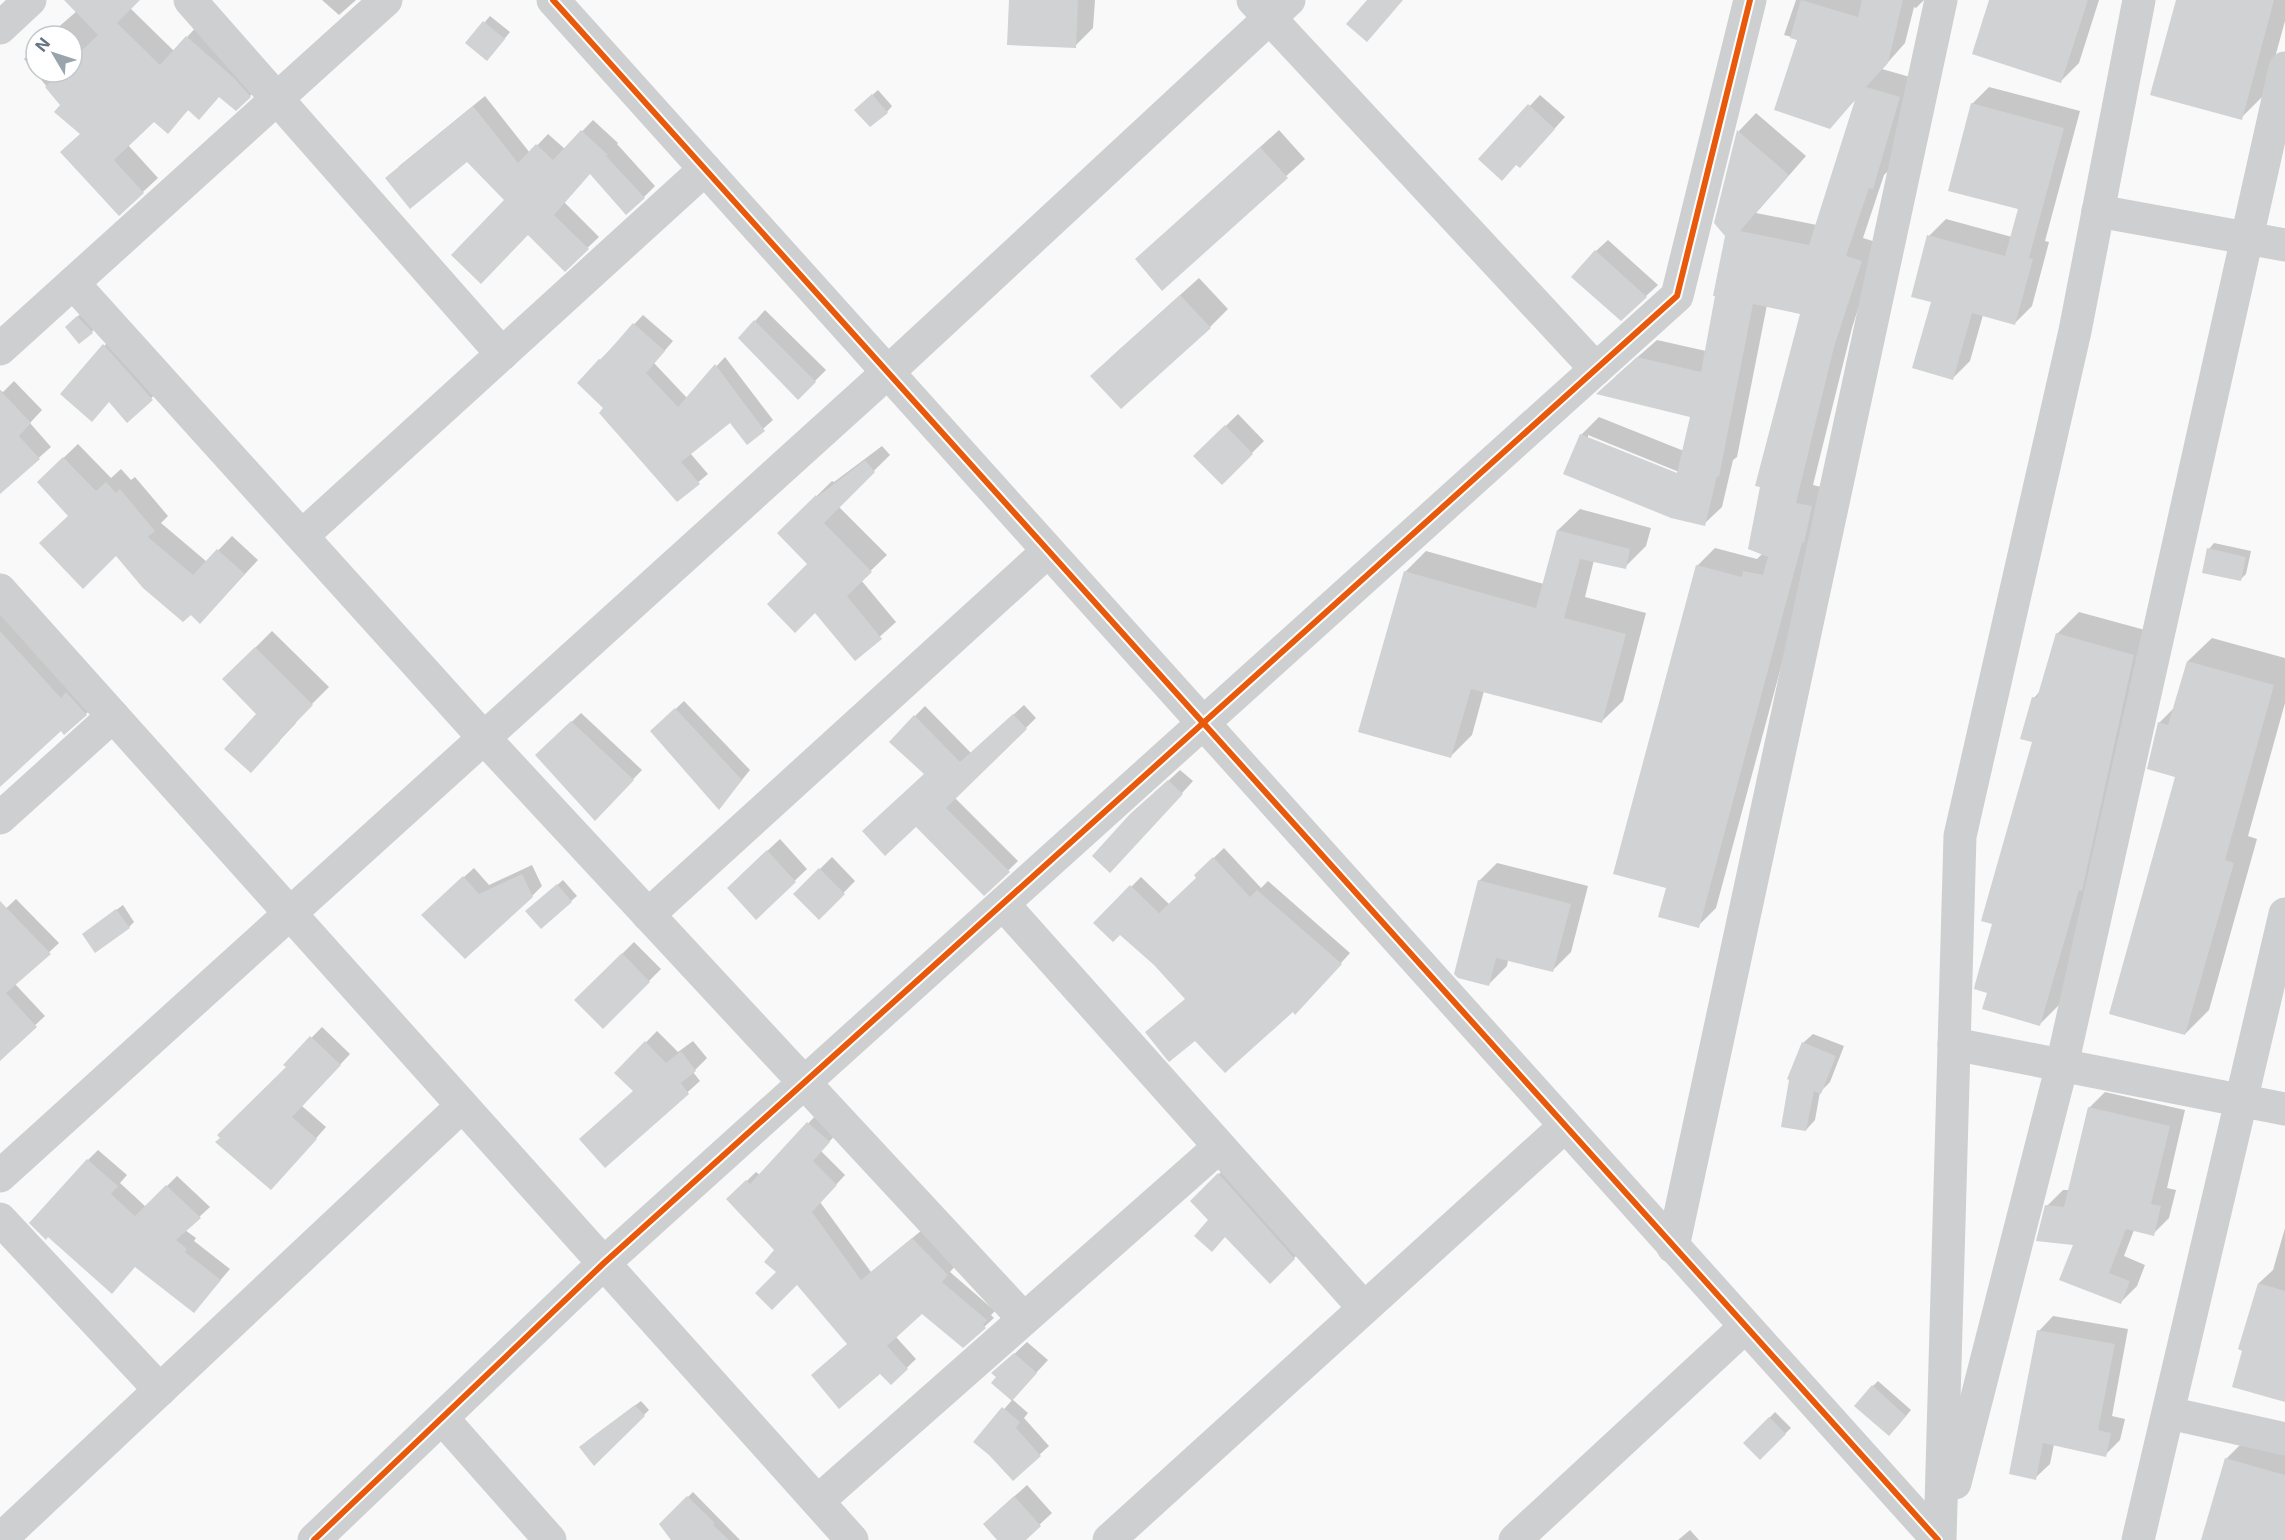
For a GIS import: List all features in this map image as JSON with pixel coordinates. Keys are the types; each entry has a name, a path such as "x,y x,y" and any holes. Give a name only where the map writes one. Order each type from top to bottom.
{"street":[{"path":"0,28 30,0"},
{"path":"190,0 502,354"},
{"path":"0,350 386,0"},
{"path":"553,0 1745,1327 1940,1540"},
{"path":"314,1540 604,1263 1677,296 1750,0"},
{"path":"1673,1247 1941,0"},
{"path":"1940,1540 1960,836 2074,331 2139,0"},
{"path":"0,1176 888,372 1270,6 1596,369"},
{"path":"1940,1540 2062,1065 2285,68"},
{"path":"302,536 705,169"},
{"path":"2098,211 2285,245"},
{"path":"73,283 484,738 1023,1320"},
{"path":"648,915 1048,551"},
{"path":"0,590 852,1540"},
{"path":"0,818 113,716"},
{"path":"1003,904 1364,1308"},
{"path":"2138,1540 2285,914"},
{"path":"1954,1044 2285,1109"},
{"path":"0,1540 462,1106"},
{"path":"1109,1540 1565,1126"},
{"path":"818,1501 1219,1147"},
{"path":"0,1219 160,1389"},
{"path":"1515,1540 1745,1327"},
{"path":"2169,1413 2285,1439"},
{"path":"442,1418 550,1540"}],"building":[{"path":"64,0 140,0 117,23 160,65 186,36 234,78 251,97 236,111 219,97 199,120 188,110 168,134 154,122 114,160 144,193 119,216 60,152 80,134 54,112 60,105 45,87 48,84 84,84 84,48 98,35"},
{"path":"1009,0 1078,0 1076,48 1007,45"},
{"path":"1367,0 1403,0 1367,42 1346,24"},
{"path":"1801,0 1858,17 1862,0 1903,0 1888,63 1866,87 1900,97 1873,189 1869,188 1846,256 1862,261 1834,347 1796,503 1812,506 1804,543 1802,543 1699,928 1658,917 1666,888 1613,874 1696,565 1742,577 1743,571 1763,575 1768,557 1748,549 1760,487 1755,486 1800,314 1753,304 1719,477 1717,476 1705,526 1671,518 1563,474 1580,434 1677,473 1690,417 1596,394 1637,357 1701,372 1725,236 1714,223 1737,130 1789,175 1740,231 1809,245 1855,100 1830,129 1774,110 1797,40 1790,38"},
{"path":"1989,0 2088,0 2061,83 1972,54"},
{"path":"2176,0 2274,0 2242,120 2150,95"},
{"path":"483,21 505,39 487,61 465,43"},
{"path":"872,94 888,113 870,127 854,110"},
{"path":"1971,103 2064,128 2029,258 2033,259 2015,325 1972,313 1953,380 1912,368 1931,302 1911,297 1927,235 2005,256 2018,209 1948,191"},
{"path":"1528,104 1555,129 1520,168 1516,165 1502,181 1478,159"},
{"path":"473,106 518,163 536,144 553,160 581,130 608,155 606,156 645,198 626,215 590,174 554,215 589,249 565,272 528,235 481,284 451,255 504,200 467,162 410,209 385,178"},
{"path":"1260,147 1288,178 1162,291 1135,259"},
{"path":"1595,250 1647,297 1621,321 1571,277"},
{"path":"1180,295 1211,328 1121,409 1090,376"},
{"path":"77,316 93,333 79,344 65,327"},
{"path":"754,320 816,382 798,400 738,338"},
{"path":"633,323 665,351 646,373 678,407 715,364 765,431 747,445 730,423 681,462 700,484 677,502 599,413 603,408 577,383 599,359 601,360"},
{"path":"103,344 153,400 127,423 109,402 92,422 60,394"},
{"path":"0,390 31,423 19,436 40,459 0,494"},
{"path":"1225,425 1253,454 1222,485 1193,456"},
{"path":"63,457 96,491 106,482 116,493 120,489 155,531 148,537 193,575 217,549 245,574 200,624 191,615 183,622 143,588 116,556 83,589 39,543 68,516 37,482"},
{"path":"865,460 875,472 824,523 872,572 847,596 882,639 855,661 815,613 795,633 767,604 807,564 777,533 816,495 817,497"},
{"path":"1557,530 1630,549 1626,569 1580,559 1564,618 1626,634 1602,723 1471,689 1451,758 1358,732 1404,571 1536,608"},
{"path":"2207,548 2246,557 2241,581 2202,573"},
{"path":"0,631 61,698 66,692 87,715 64,735 61,731 0,787"},
{"path":"2056,633 2134,655 2082,891 2079,890 2040,1026 1982,1009 1987,993 1974,989 1992,924 1981,921 2032,742 2020,739 2032,697 2037,698"},
{"path":"255,647 313,705 251,773 224,749 256,714 222,679"},
{"path":"2187,661 2274,685 2225,860 2234,863 2185,1035 2109,1014 2175,777 2147,769 2158,722 2168,725"},
{"path":"675,708 742,780 719,810 650,731"},
{"path":"1013,714 1027,729 946,808 1010,872 984,896 916,827 885,856 862,831 924,774 889,742 914,715 960,762"},
{"path":"571,721 634,780 595,821 535,755"},
{"path":"1168,780 1183,794 1110,873 1092,856 1130,814"},
{"path":"767,850 796,882 756,920 727,888"},
{"path":"1213,857 1250,897 1257,890 1342,964 1295,1015 1293,1012 1225,1073 1195,1041 1169,1062 1145,1032 1185,999 1154,965 1120,935 1113,942 1093,923 1130,885 1159,913 1196,878 1194,875"},
{"path":"819,868 845,894 819,920 793,894"},
{"path":"522,874 533,897 465,959 421,915 463,876 479,894"},
{"path":"1478,880 1571,904 1553,972 1496,958 1489,986 1458,978 1454,974"},
{"path":"557,884 572,902 541,929 525,911"},
{"path":"0,901 51,954 6,993 37,1027 0,1061"},
{"path":"116,909 130,928 95,953 82,934"},
{"path":"622,953 650,982 603,1029 574,1000"},
{"path":"310,1036 341,1065 292,1117 317,1139 271,1190 215,1142 220,1138 217,1135 286,1067 283,1065"},
{"path":"645,1041 666,1063 681,1051 696,1071 681,1083 689,1094 605,1168 579,1139 633,1091 614,1073"},
{"path":"1802,1042 1836,1056 1821,1094 1814,1091 1806,1131 1781,1127 1789,1080 1787,1079"},
{"path":"2088,1107 2170,1126 2151,1204 2161,1206 2154,1236 2126,1229 2109,1273 2130,1281 2121,1304 2059,1280 2073,1245 2036,1241 2045,1205 2064,1207"},
{"path":"807,1122 830,1142 813,1161 837,1185 812,1212 861,1280 912,1238 948,1275 942,1282 987,1320 983,1325 986,1328 963,1348 922,1314 887,1346 908,1369 891,1385 880,1374 839,1409 811,1375 847,1344 797,1285 772,1310 755,1293 776,1272 764,1262 774,1250 726,1199 746,1180 750,1184"},
{"path":"87,1159 118,1186 111,1194 135,1216 166,1185 201,1218 176,1240 187,1249 185,1252 221,1280 194,1313 135,1267 112,1294 48,1237 46,1240 29,1223"},
{"path":"1218,1173 1295,1259 1270,1284 1225,1237 1212,1252 1194,1236 1208,1220 1190,1201"},
{"path":"2258,1283 2285,1291 2285,1402 2232,1387 2242,1351 2238,1349"},
{"path":"2037,1330 2115,1344 2098,1430 2111,1433 2106,1457 2043,1443 2036,1480 2009,1474"},
{"path":"1014,1353 1037,1373 1012,1401 991,1383 996,1377 991,1373"},
{"path":"1872,1385 1906,1416 1889,1436 1854,1406"},
{"path":"635,1405 645,1416 594,1466 579,1447"},
{"path":"1002,1407 1020,1422 1016,1428 1041,1456 1013,1481 989,1455 973,1442"},
{"path":"1769,1417 1786,1434 1760,1460 1743,1443"},
{"path":"2225,1458 2285,1475 2285,1540 2201,1540"},
{"path":"687,1496 729,1540 671,1540 659,1524"},
{"path":"1014,1496 1041,1526 1026,1540 997,1540 983,1524"}],"cycle path":[{"path":"553,0 1938,1540"},
{"path":"314,1540 604,1263 1677,296 1750,0"}]}
